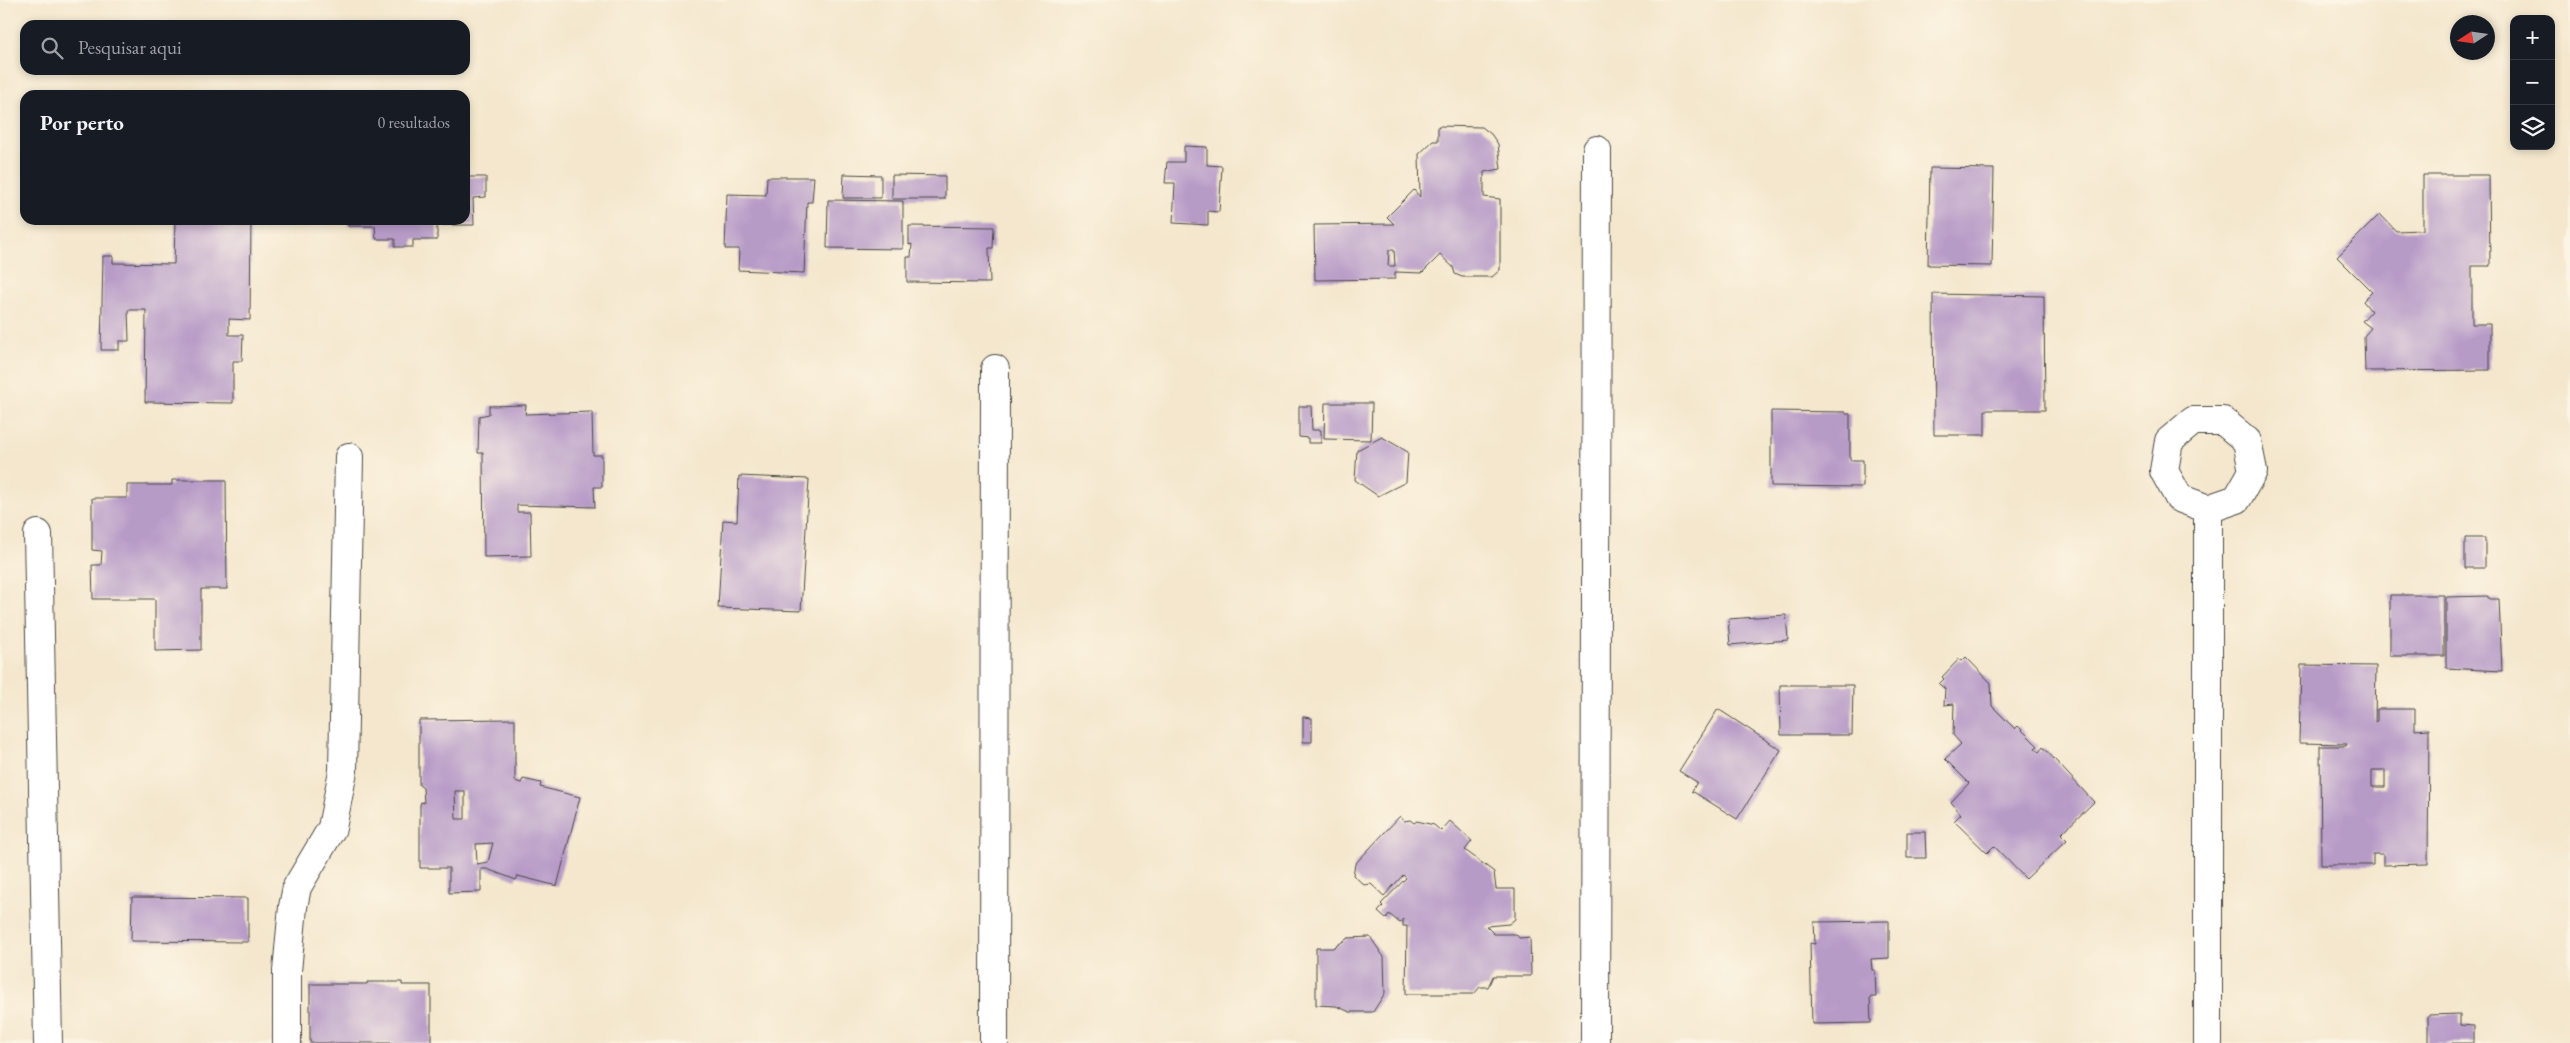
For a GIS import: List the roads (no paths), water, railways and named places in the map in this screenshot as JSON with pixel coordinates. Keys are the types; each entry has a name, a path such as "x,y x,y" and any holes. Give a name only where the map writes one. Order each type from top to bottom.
{"street":[{"path":"1595,1043 1597,150"},
{"path":"994,1043 995,369"},
{"path":"287,1043 287,971 293,907 297,887 332,828 344,771 349,456"},
{"path":"2208,509 2208,1043"},
{"path":"38,534 48,1043"}]}
